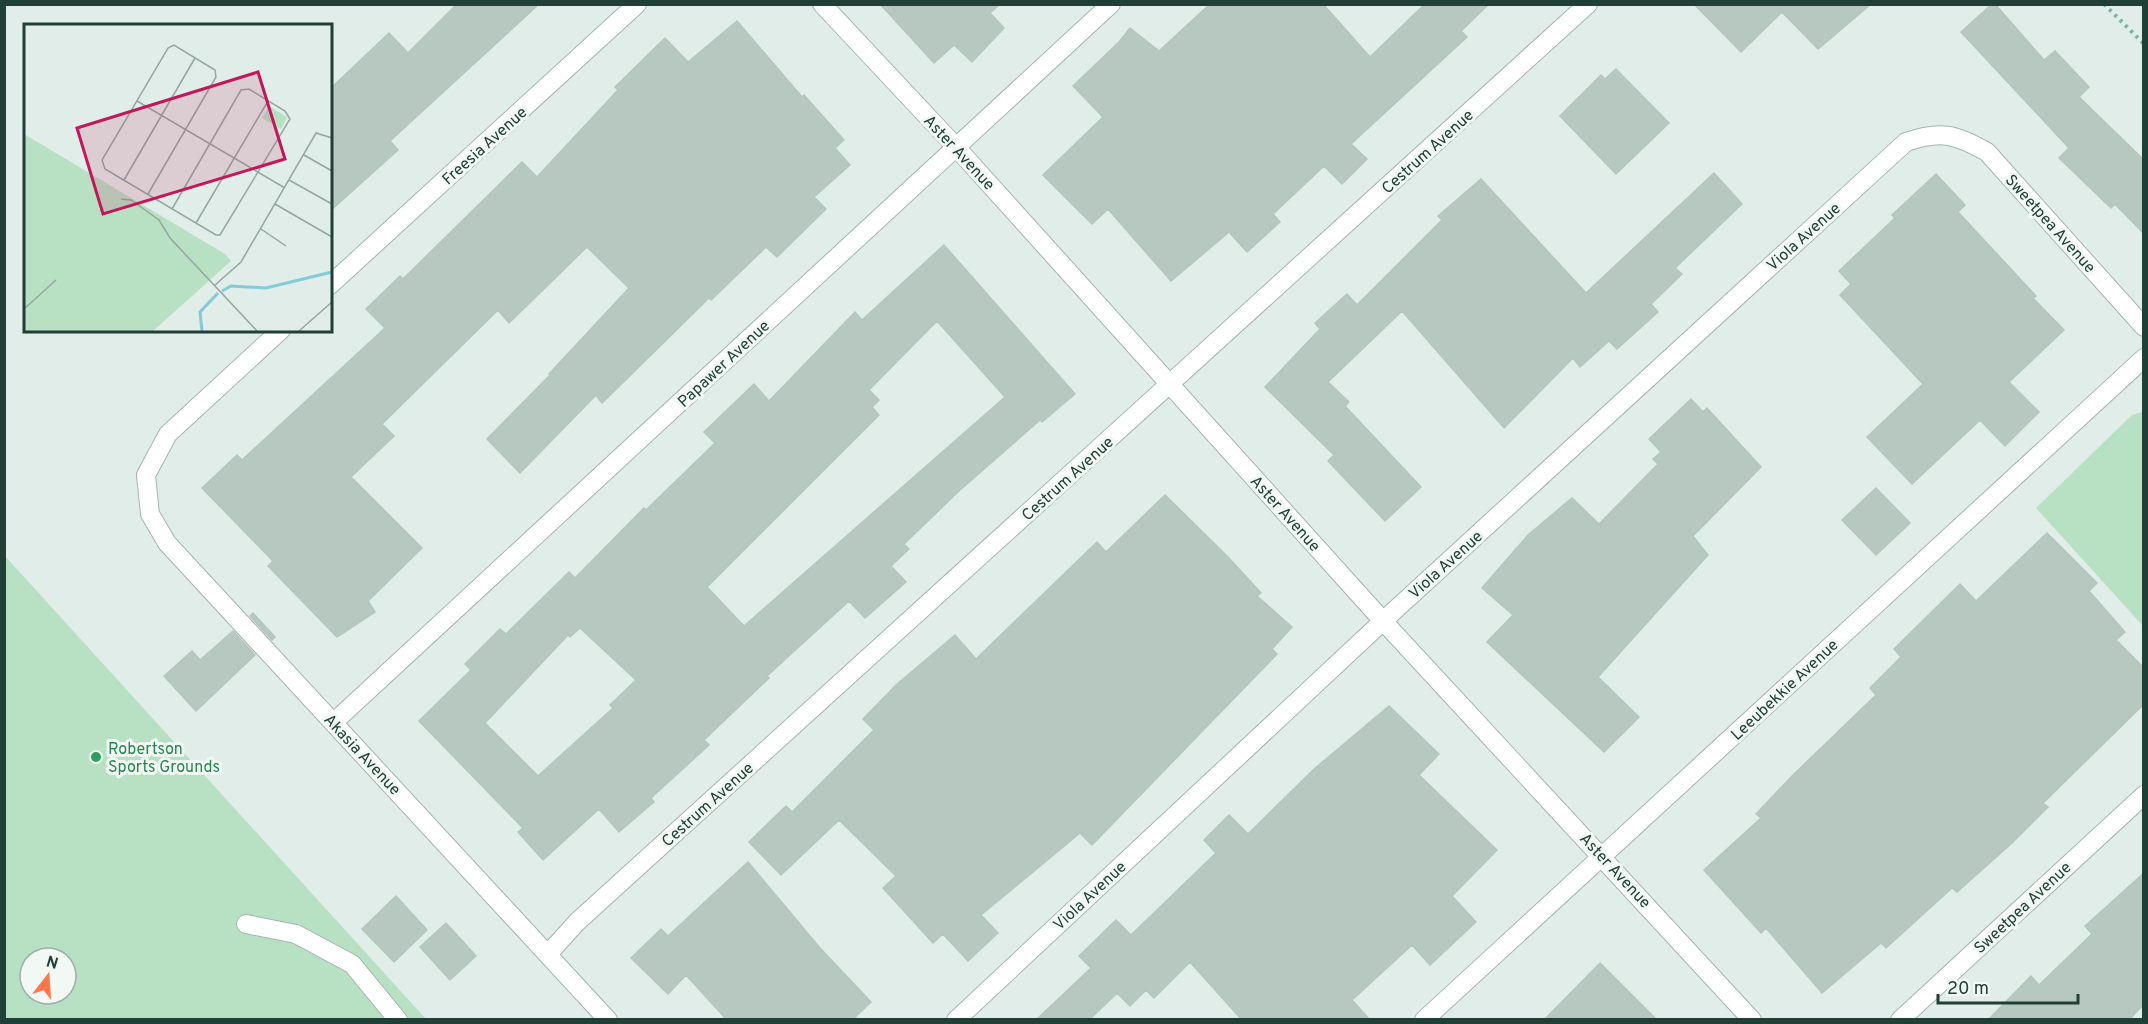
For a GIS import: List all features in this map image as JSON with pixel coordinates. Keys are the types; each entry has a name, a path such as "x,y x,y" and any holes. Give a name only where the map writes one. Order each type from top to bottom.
{"street":[{"name":"Freesia Avenue","path":"332,283 637,4"},
{"name":"Aster Avenue","path":"822,4 956,147 1383,621 1603,856 1752,1020"},
{"name":"Papawer Avenue","path":"334,722 1111,4"},
{"name":"Cestrum Avenue","path":"549,954 586,914 1588,4"},
{"name":"Viola Avenue","path":"956,1020 1383,621 1906,142 1929,134 1948,134"},
{"name":"Sweetpea Avenue","path":"1948,134 1966,140 1987,152 2144,327"},
{"name":"Akasia Avenue","path":"279,332 168,434 146,475 150,514 167,543 608,1020"},
{"name":"Leeubekkie Avenue","path":"1424,1020 2144,358"},
{"name":"Sweetpea Avenue","path":"1900,1020 2144,795"},
{"path":"246,924 296,934 352,964 398,1020"}],"path":[{"path":"2104,4 2144,44"}],"green space":[{"path":"2144,412 2143,626 2036,508 2132,415"},
{"name":"Robertson Sports Grounds","path":"5,556 426,1019 5,1019"}],"building":[{"path":"457,4 539,4 390,141 398,150 332,209 332,87 389,33 408,53"},
{"path":"880,4 1000,4 990,13 1004,28 972,62 954,45 934,63"},
{"path":"1210,4 1323,4 1370,57 1425,4 1489,4 1461,31 1467,37 1351,144 1367,159 1342,184 1324,166 1273,214 1280,222 1247,252 1229,232 1171,281 1108,209 1092,224 1043,175 1103,117 1073,86 1119,42 1130,28 1159,51"},
{"path":"1694,4 1871,4 1818,49 1782,12 1741,52"},
{"path":"1992,4 1995,4 2044,60 2055,51 2089,87 2079,97 2144,160 2144,234 2115,204 2111,208 2059,158 2069,148 1961,32"},
{"path":"737,21 802,97 804,95 844,140 835,148 850,165 814,197 826,209 777,257 766,247 711,300 709,298 602,403 596,395 520,473 487,439 550,375 629,288 587,247 509,323 498,310 382,424 394,436 351,477 422,548 368,601 375,612 337,637 268,566 273,561 202,488 237,455 242,460 385,328 366,309 400,276 403,279 522,162 537,177 618,90 615,87 665,38 688,62"},
{"path":"1616,69 1669,123 1616,174 1560,116 1601,75 1605,79"},
{"path":"1714,173 1742,204 1675,268 1682,274 1651,304 1658,312 1617,349 1609,341 1580,367 1573,358 1504,428 1402,311 1328,382 1349,402 1345,406 1421,487 1385,521 1328,461 1334,455 1265,387 1320,329 1315,323 1347,294 1357,305 1442,220 1438,216 1481,179 1586,293"},
{"path":"1936,174 1965,205 1958,212 2036,296 2033,298 2064,330 2009,382 2039,412 2005,446 1980,420 1912,484 1867,437 1923,384 1840,295 1851,284 1839,271 1895,218 1892,215"},
{"path":"944,245 1075,394 1042,422 1040,420 959,491 904,544 909,549 891,566 906,582 865,618 849,601 767,676 769,678 704,740 709,745 651,798 654,802 619,832 599,809 543,860 518,832 523,828 419,721 471,670 465,664 500,629 506,634 569,572 575,578 644,508 646,510 715,443 704,432 754,384 769,401 855,312 862,320","holes":["937,321 1005,397 744,626 707,587 879,415 872,407 879,400 869,390","580,628 636,680 610,705 613,708 538,776 485,723 568,635 570,637"]},
{"path":"1691,399 1703,412 1707,408 1761,467 1693,536 1708,555 1598,677 1639,717 1604,752 1487,642 1513,615 1482,588 1528,535 1572,498 1599,524 1658,464 1653,459 1661,452 1649,439"},
{"path":"1876,488 1910,523 1876,555 1842,520"},
{"path":"1165,495 1261,593 1257,596 1292,627 1272,649 1277,654 1092,845 1080,833 981,915 998,933 968,961 943,934 933,943 883,888 896,876 839,820 781,875 749,842 786,806 792,812 874,730 863,719 896,685 955,635 976,659 1097,542 1106,552"},
{"path":"2047,533 2097,583 2089,591 2125,632 2116,640 2144,668 2144,704 2043,803 2048,807 2012,843 1957,892 1952,888 1886,948 1881,943 1822,993 1766,928 1761,933 1704,870 1761,818 1756,814 1876,695 1870,688 1901,657 1894,649 1960,584 1976,601"},
{"path":"253,613 275,637 272,640 250,616"},
{"path":"233,631 255,655 196,711 164,676 192,651 200,660"},
{"path":"1389,706 1439,754 1419,775 1497,850 1452,896 1476,922 1430,965 1412,945 1352,1000 1370,1020 1242,1020 1190,962 1154,998 1146,990 1130,1006 1117,993 1089,1020 1036,1020 1091,968 1079,956 1116,920 1131,935 1216,853 1204,840 1229,815 1248,834 1313,770"},
{"path":"748,862 820,948 871,1002 852,1020 727,1020 686,975 668,994 631,958 661,929 668,936"},
{"path":"2144,873 2144,1004 2129,1020 1988,1020 2031,976 2039,985 2092,934 2085,926"},
{"path":"396,896 427,930 394,962 362,929"},
{"path":"446,923 476,956 450,980 420,947"},
{"path":"1600,963 1657,1020 1544,1020"}],"place":[{"name":"Robertson Sports Grounds","path":"96,757"}]}
